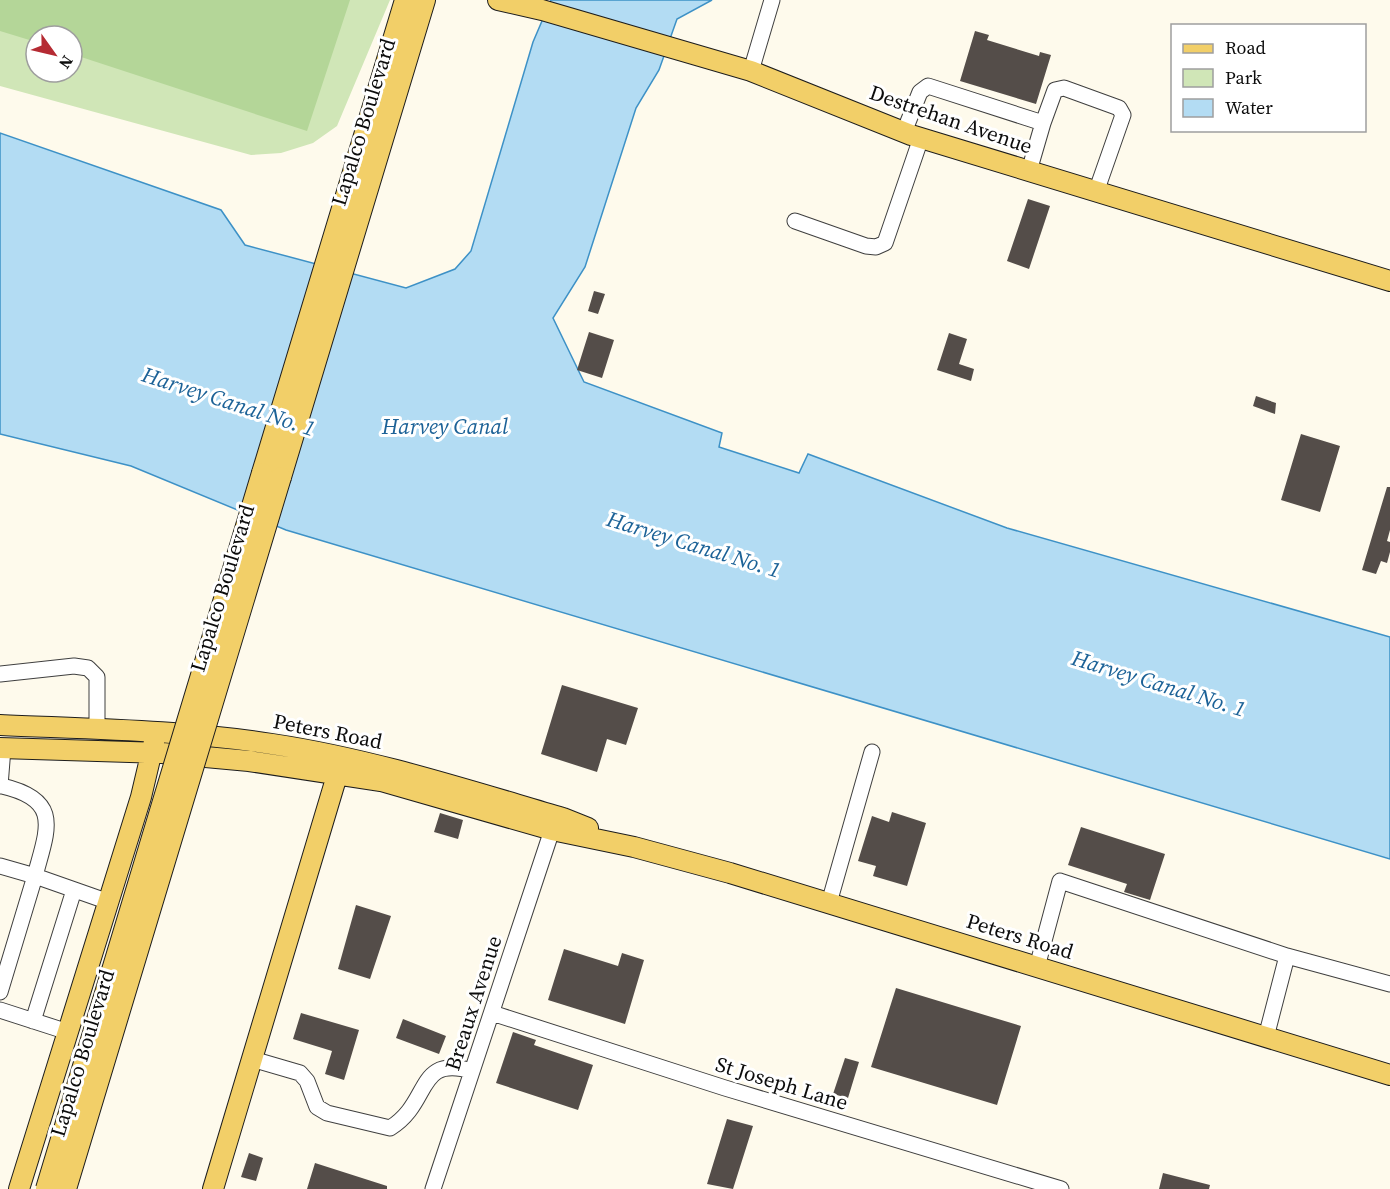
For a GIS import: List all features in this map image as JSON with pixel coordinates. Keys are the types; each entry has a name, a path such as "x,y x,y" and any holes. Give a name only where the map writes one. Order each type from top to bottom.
{"main road":[{"name":"Lapalco Boulevard","path":"46,1189 405,0"},
{"name":"Lapalco Boulevard","path":"66,1189 425,0"},
{"name":"Destrehan Avenue","path":"498,0 542,10 751,71 913,135 1390,281"},
{"name":"Peters Road","path":"0,725 156,731 230,737 340,766 381,781 552,830 634,847 829,903 1266,1037 1389,1071"},
{"path":"19,1189 109,902 152,753 156,731"},
{"name":"Peters Road","path":"2,748 152,753 249,761 388,767 563,818 634,847"},
{"path":"213,1189 340,766"}],"street":[{"path":"751,71 772,0"},
{"path":"795,221 866,246 876,247 885,243 913,135 920,92 928,86 1043,123"},
{"path":"1029,171 1055,90 1064,88 1119,108 1123,115 1096,192"},
{"path":"0,674 74,666 88,668 97,677 97,729"},
{"path":"0,992 48,826 43,809 28,794 1,786 2,748"},
{"path":"829,903 872,752"},
{"name":"Breaux Avenue","path":"433,1189 552,830"},
{"path":"0,866 109,902"},
{"path":"1037,967 1060,881 1287,956 1390,984"},
{"path":"33,1021 74,890"},
{"path":"1266,1037 1287,956"},
{"path":"0,1010 68,1032"},
{"name":"St Joseph Lane","path":"492,1013 725,1088 1061,1189"},
{"path":"252,1059 300,1073 307,1081 317,1107 327,1113 390,1128 405,1119 419,1099 429,1077 440,1068 453,1066 472,1071"}],"green space":[{"path":"0,0 390,0 337,126 313,143 281,153 251,155 0,86"},
{"path":"0,0 350,0 307,131 84,58 84,24 24,24 24,38 0,31"}],"water":[{"name":"Harvey Canal","path":"551,0 712,0 677,19 659,70 636,108 585,267 553,318 584,382 722,433 719,447 799,473 808,454 1007,528 1390,637 1390,859 286,530 131,466 0,434 0,133 221,210 245,245 406,288 455,269 471,251 533,42"}],"building":[{"path":"975,31 989,35 987,40 1039,56 1040,52 1051,55 1036,104 960,81"},
{"path":"1028,199 1050,206 1029,269 1007,261"},
{"path":"594,291 605,294 598,314 588,311"},
{"path":"589,332 614,340 602,378 577,370"},
{"path":"949,333 967,339 959,364 974,369 971,381 937,370"},
{"path":"1256,396 1276,403 1275,414 1253,406"},
{"path":"1301,434 1340,446 1320,512 1281,500"},
{"path":"1387,487 1390,487 1390,530 1387,541 1390,542 1390,552 1387,563 1381,561 1376,574 1362,570"},
{"path":"562,685 638,708 626,745 607,739 597,772 541,754"},
{"path":"892,812 926,823 907,886 873,876 876,866 858,861 872,816 889,822"},
{"path":"440,813 463,820 458,839 434,832"},
{"path":"1081,827 1165,854 1150,900 1124,892 1127,884 1068,865"},
{"path":"356,905 391,916 370,979 338,969"},
{"path":"564,949 618,966 622,953 644,960 625,1024 548,1000"},
{"path":"896,988 1021,1026 997,1105 871,1067"},
{"path":"301,1013 359,1030 344,1080 325,1074 332,1051 293,1039"},
{"path":"403,1019 446,1036 439,1054 396,1038"},
{"path":"513,1032 536,1040 534,1045 593,1065 578,1110 496,1083"},
{"path":"845,1058 859,1062 848,1098 833,1094"},
{"path":"727,1119 753,1126 733,1189 707,1184"},
{"path":"249,1153 263,1158 256,1181 241,1177"},
{"path":"315,1163 387,1186 387,1189 307,1189"},
{"path":"1163,1173 1210,1185 1209,1189 1159,1189"}],"water label":[{"name":"Harvey Canal No. 1","path":"229,401"},
{"name":"Harvey Canal No. 1","path":"694,544"},
{"name":"Harvey Canal No. 1","path":"1159,683"}]}
